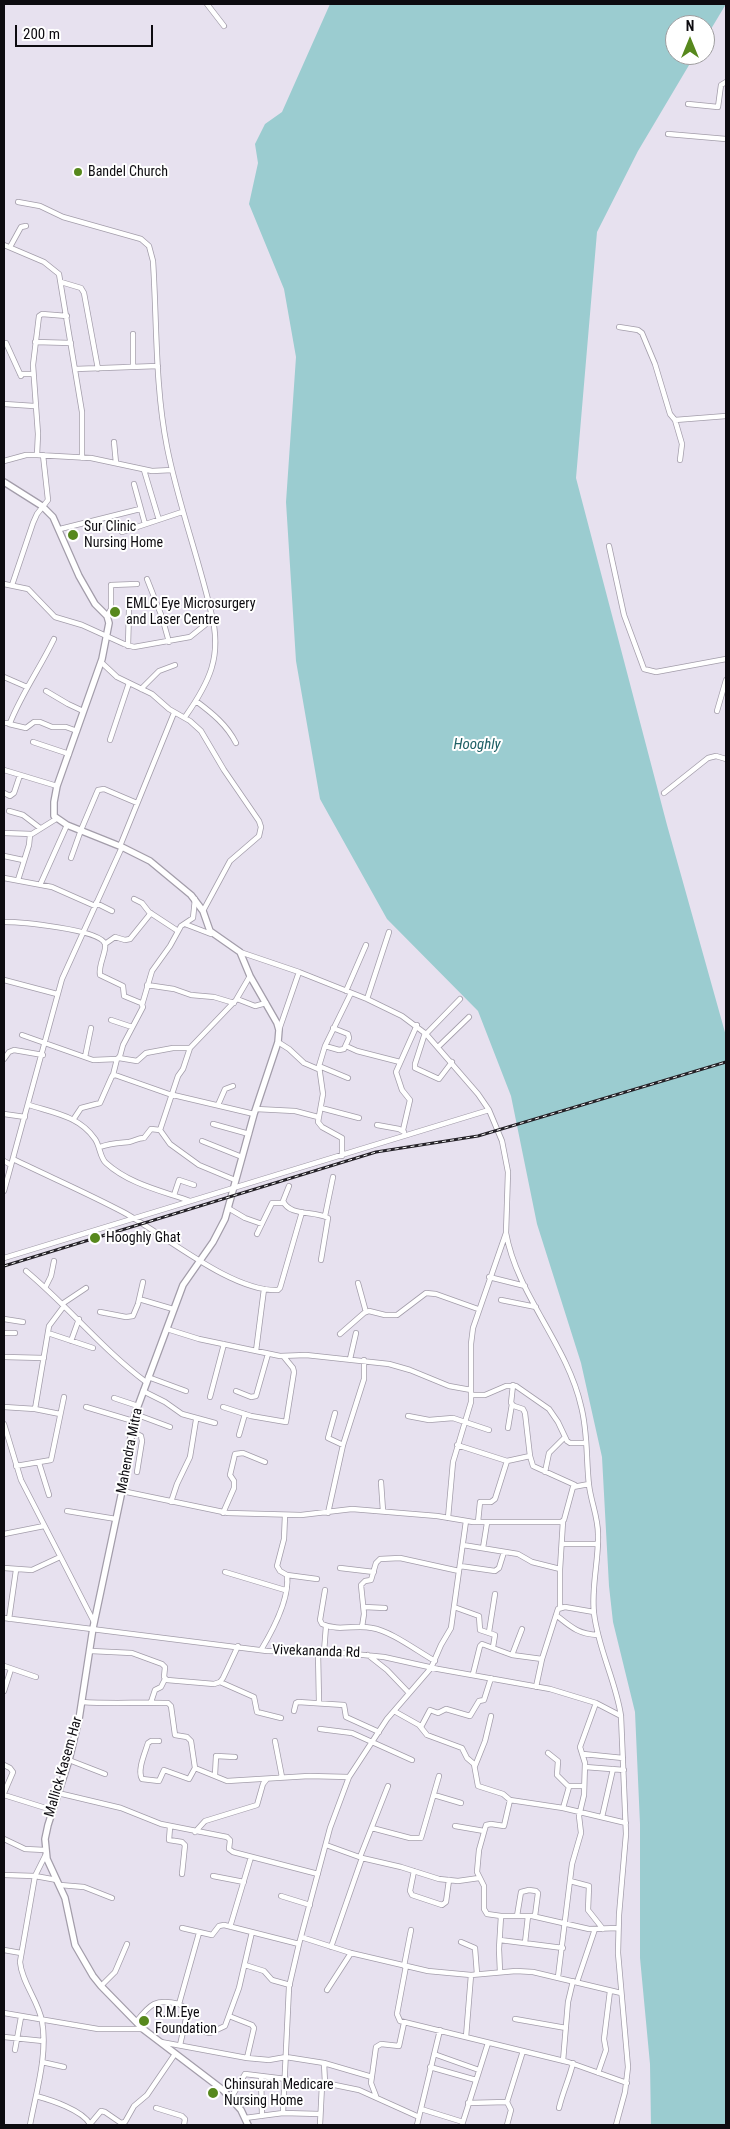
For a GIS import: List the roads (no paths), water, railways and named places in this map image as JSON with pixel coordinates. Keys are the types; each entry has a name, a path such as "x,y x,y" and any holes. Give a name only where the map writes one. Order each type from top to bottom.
{"main road":[{"path":"4,482 42,506 52,517 60,530 79,576 95,604 107,616 109,622 101,662 57,786 54,811 56,819 121,847 156,865 195,899 203,911 208,927 213,935 240,952 250,976 279,1030"},
{"name":"Mahendra Mitra","path":"91,1651 92,1628 122,1491 134,1414 183,1285 214,1242 228,1208 255,1112 278,1042 279,1030"},
{"name":"Mallick Kasem Har","path":"45,1852 46,1832 69,1760 91,1651"},
{"path":"45,1852 59,1883 75,1945 82,1959 101,1986 143,2029 231,2098 246,2118 248,2125"}],"street":[{"path":"207,4 224,26"},
{"path":"688,104 718,107 721,85 726,82"},
{"path":"668,134 726,139"},
{"path":"18,202 40,206 63,217 147,242 153,261 160,406 182,512 216,634 211,674 205,687 185,717"},
{"path":"10,247 17,232 21,227 26,226"},
{"path":"4,245 44,262 55,270 61,282 82,412 82,458"},
{"path":"61,282 81,288 84,293 98,369"},
{"path":"37,455 38,434 34,406 33,374 39,316 42,314 66,316"},
{"path":"619,327 638,330 642,333 655,364 670,414 675,420 682,444 680,460"},
{"path":"133,334 133,367"},
{"path":"35,342 71,343"},
{"path":"4,343 11,352 20,375 33,374"},
{"path":"75,369 158,366"},
{"path":"4,404 34,406"},
{"path":"675,420 726,416"},
{"path":"114,442 116,463"},
{"path":"4,462 26,455 43,455 116,463 144,470 172,470"},
{"path":"12,585 33,524 42,506 48,500 43,455"},
{"path":"144,470 158,520"},
{"path":"134,484 145,524"},
{"path":"60,530 140,509"},
{"path":"122,532 182,512"},
{"path":"609,546 624,616 644,669 656,672 726,659"},
{"path":"147,579 162,617 169,642"},
{"path":"4,584 28,589 55,617 82,625 134,647 169,642 195,634 205,625 211,612"},
{"path":"107,616 112,609 111,585 137,584"},
{"path":"128,646 130,610"},
{"path":"54,639 40,668 6,724 26,728 34,722 40,722 52,727 66,727 77,731"},
{"path":"101,662 117,677 152,694 174,713 185,717 201,731 224,770 259,821 261,831 255,841 230,861 203,911"},
{"path":"141,689 159,671 175,665"},
{"path":"4,676 27,687"},
{"path":"717,711 726,680"},
{"path":"110,740 129,683"},
{"path":"46,691 83,711"},
{"path":"196,701 224,724 236,743"},
{"path":"4,1191 26,1118 65,971 121,847 137,802 174,713"},
{"path":"33,742 69,754"},
{"path":"664,793 708,758 716,756 726,759"},
{"path":"4,770 57,786"},
{"path":"4,794 10,796 14,794 20,775"},
{"path":"71,858 81,830 100,789 137,802"},
{"path":"9,811 23,816 40,828"},
{"path":"4,833 30,835 56,819"},
{"path":"40,885 67,825"},
{"path":"18,880 30,842 30,835"},
{"path":"4,856 24,860"},
{"path":"4,878 52,887 112,911"},
{"path":"134,899 142,903 150,913 178,931"},
{"path":"73,1120 81,1108 100,1103 142,1005 152,971 178,931 193,918 195,899"},
{"path":"142,1005 124,996 123,986 100,975 105,944 115,937 125,940 130,939 150,913"},
{"path":"4,928 4,922 41,925 83,933 105,944"},
{"path":"185,924 213,935"},
{"path":"367,1000 389,932"},
{"path":"342,1156 342,1138 322,1127 319,1123 318,1117 323,1094 318,1067 366,944"},
{"path":"240,952 299,972 348,992 402,1016 417,1025 452,1062 478,1094 489,1110 502,1142 508,1172 506,1233 512,1254 536,1307 563,1357 578,1392 584,1418 589,1484 598,1524 594,1612 602,1653 618,1698 621,1716 626,1846 618,1928 621,1993 628,2060 627,2083 616,2125"},
{"path":"279,1030 299,972"},
{"path":"160,1130 178,1076 183,1069 190,1048 208,1027 235,1001 250,976"},
{"path":"4,980 58,994"},
{"path":"147,985 255,1006 266,1003"},
{"path":"452,1062 439,1079 415,1068 426,1033 460,999"},
{"path":"438,1047 469,1017"},
{"path":"111,1020 132,1027"},
{"path":"407,1137 403,1130 410,1100 402,1090 401,1082 396,1075 417,1025"},
{"path":"85,1057 91,1028"},
{"path":"325,1046 339,1050 344,1049 346,1046 348,1034 333,1028"},
{"path":"22,1035 96,1061 137,1060 151,1052 173,1048 190,1048"},
{"path":"278,1042 289,1048 304,1063 348,1078"},
{"path":"346,1046 357,1051 400,1062"},
{"path":"4,1059 9,1052 14,1050 42,1055"},
{"path":"113,1075 172,1095 218,1105 255,1112 295,1111 318,1117"},
{"path":"218,1105 225,1089 233,1086"},
{"path":"29,1105 58,1113 85,1127 100,1147 105,1162 121,1173 156,1190 191,1201"},
{"path":"321,1108 359,1118"},
{"path":"4,1258 407,1137 489,1110"},
{"path":"4,1114 26,1118"},
{"path":"213,1124 250,1134"},
{"path":"377,1125 403,1130"},
{"path":"100,1147 114,1142 131,1142 137,1138 144,1138 151,1129 160,1130 170,1144 199,1165 235,1180"},
{"path":"202,1141 242,1157"},
{"path":"4,1161 12,1162 134,1218 199,1261 248,1285 275,1291 280,1288 302,1212"},
{"path":"325,1216 333,1177"},
{"path":"174,1196 179,1180 194,1185"},
{"path":"283,1202 289,1186"},
{"path":"257,1234 272,1204 283,1202 297,1212 325,1216 329,1219 320,1260"},
{"path":"228,1208 245,1218 262,1224"},
{"path":"448,1518 453,1462 469,1409 471,1393 471,1338 478,1309 506,1233"},
{"path":"45,1288 51,1276 54,1261"},
{"path":"26,1271 80,1319 117,1358 147,1380 186,1391"},
{"path":"489,1277 526,1286"},
{"path":"100,1312 131,1317 135,1313 143,1282"},
{"path":"358,1283 366,1312"},
{"path":"35,1409 50,1322 63,1305 86,1288"},
{"path":"256,1351 264,1289"},
{"path":"340,1334 366,1312 398,1315 426,1293 436,1294 478,1309"},
{"path":"139,1299 173,1310"},
{"path":"501,1300 536,1307"},
{"path":"4,1318 23,1322"},
{"path":"71,1341 80,1319"},
{"path":"167,1329 189,1336 284,1357 306,1355 396,1365 471,1393 485,1395 513,1385 549,1409 558,1422 564,1438 570,1443 586,1443"},
{"path":"4,1333 15,1333"},
{"path":"48,1333 92,1348"},
{"path":"350,1359 356,1333"},
{"path":"210,1397 224,1344"},
{"path":"236,1391 251,1397 256,1396 268,1354"},
{"path":"4,1357 44,1358"},
{"path":"222,1407 273,1421 287,1421 294,1372 284,1357"},
{"path":"328,1513 342,1445 364,1379 364,1360"},
{"path":"508,1428 513,1385"},
{"path":"143,1391 170,1405 182,1414 196,1420 215,1423"},
{"path":"16,1466 51,1460 64,1397"},
{"path":"114,1398 138,1406"},
{"path":"512,1404 524,1411 533,1466 575,1485 589,1484"},
{"path":"4,1407 35,1409 60,1414"},
{"path":"86,1407 133,1421"},
{"path":"334,1413 328,1438 342,1445"},
{"path":"134,1414 170,1427"},
{"path":"239,1435 245,1414"},
{"path":"408,1416 429,1420 453,1418 489,1430"},
{"path":"171,1502 190,1457 196,1420"},
{"path":"4,1424 16,1466 44,1526 94,1622"},
{"path":"131,1431 141,1436 142,1441 137,1472"},
{"path":"545,1472 549,1453 564,1438"},
{"path":"457,1445 507,1461 530,1456"},
{"path":"223,1513 234,1488 234,1481 230,1475 235,1454 243,1453 265,1462"},
{"path":"478,1522 479,1504 481,1501 491,1502 495,1499 507,1461"},
{"path":"39,1463 49,1495"},
{"path":"381,1482 383,1512"},
{"path":"536,1687 542,1659 560,1608 563,1521 571,1490 575,1485"},
{"path":"122,1491 223,1513 285,1515 328,1513 352,1509 487,1523 563,1521"},
{"path":"67,1511 116,1519"},
{"path":"285,1515 285,1533 277,1566 280,1571 287,1575 317,1579"},
{"path":"283,2113 286,2079 288,1996 299,1944 326,1844 349,1777 394,1711 431,1668 451,1628 466,1521"},
{"path":"483,1548 487,1523"},
{"path":"4,1534 44,1526"},
{"path":"562,1544 598,1544"},
{"path":"462,1545 518,1554 532,1562 560,1569"},
{"path":"362,1627 364,1607 361,1594 362,1585 365,1581 371,1580 376,1563 380,1559 395,1558 459,1569 495,1571 499,1568 504,1552"},
{"path":"4,1568 32,1570 60,1557"},
{"path":"340,1568 374,1572"},
{"path":"5,1620 16,1570"},
{"path":"225,1572 285,1590"},
{"path":"261,1650 276,1622 287,1575"},
{"path":"325,1590 320,1620 322,1624 341,1629 362,1627 381,1630 435,1660"},
{"path":"489,1632 495,1594"},
{"path":"364,1607 385,1608"},
{"path":"454,1607 477,1614 480,1629 495,1635 492,1647"},
{"path":"560,1608 576,1608 594,1612"},
{"path":"556,1615 575,1630 584,1634 598,1635"},
{"name":"Vivekananda Rd","path":"5,1620 92,1628 261,1650 367,1654 536,1687 596,1703 621,1716"},
{"path":"324,1652 326,1626"},
{"path":"512,1656 522,1630"},
{"path":"473,1674 481,1644 512,1656 542,1659"},
{"path":"220,1682 238,1646"},
{"path":"91,1651 132,1653 162,1664 165,1679 161,1687 154,1690 151,1702"},
{"path":"318,1652 319,1703"},
{"path":"367,1654 387,1670 409,1693"},
{"path":"4,1666 36,1677"},
{"path":"4,1690 10,1669"},
{"path":"421,1728 430,1710 438,1713 446,1709 470,1716 479,1701 484,1700 491,1678"},
{"path":"165,1679 206,1684 220,1682 254,1696 257,1712 281,1718"},
{"path":"82,1702 121,1704 151,1702 170,1704 175,1735 190,1739 195,1768 189,1779 165,1770 162,1770 159,1781 142,1779 140,1769 148,1743 150,1741 159,1741"},
{"path":"294,1711 297,1702 345,1705 346,1716 379,1732"},
{"path":"558,1977 574,1855 581,1833 580,1812 585,1767 583,1754 580,1749 596,1703"},
{"path":"394,1711 421,1728 427,1735 462,1748 475,1766 478,1786 503,1794 510,1800 563,1808 626,1823"},
{"path":"475,1766 485,1741 491,1716"},
{"path":"320,1729 352,1733 412,1760"},
{"path":"275,1741 282,1777"},
{"path":"548,1752 558,1761 557,1775 569,1786 584,1786"},
{"path":"583,1754 623,1758"},
{"path":"215,1775 216,1756 235,1757"},
{"path":"69,1760 104,1774"},
{"path":"4,1766 10,1768 13,1772 4,1794 52,1810"},
{"path":"585,1767 624,1770"},
{"path":"195,1768 227,1781 282,1777 349,1777"},
{"path":"602,1817 613,1769"},
{"path":"372,1828 419,1839 422,1836 439,1776"},
{"path":"195,1832 205,1821 257,1805 263,1784 269,1778"},
{"path":"331,1947 388,1786"},
{"path":"563,1808 569,1786"},
{"path":"58,1793 121,1808 170,1827 227,1837 230,1840 231,1851 318,1874"},
{"path":"434,1795 461,1803"},
{"path":"510,1800 504,1826 489,1824 486,1825 484,1831 478,1864 479,1878 484,1886 485,1912 501,1916 535,1916 595,1929 618,1928"},
{"path":"455,1826 484,1831"},
{"path":"170,1827 170,1840 182,1842 185,1846 182,1874"},
{"path":"4,1839 25,1848 45,1852 35,1876 21,1953 21,1968 42,2020 42,2062 30,2125"},
{"path":"326,1844 361,1858 449,1880 479,1878"},
{"path":"230,1927 251,1857"},
{"path":"414,1871 411,1894 442,1905 446,1902 449,1880"},
{"path":"4,1875 35,1876 59,1883 84,1887 112,1898"},
{"path":"213,1876 244,1882"},
{"path":"570,1881 589,1886 588,1910 602,1929"},
{"path":"517,1916 521,1892 528,1890 538,1893 535,1916"},
{"path":"281,1896 310,1905"},
{"path":"500,1972 501,1916"},
{"path":"525,1942 528,1916"},
{"path":"182,1928 212,1935 220,1926 230,1927 299,1944"},
{"path":"563,2060 568,2002 595,1929"},
{"path":"411,1930 397,2014 398,2019 404,2023 563,2060 627,2083"},
{"path":"184,2026 210,2033 225,2026 245,1965 252,1932"},
{"path":"178,2004 199,1933"},
{"path":"301,1937 351,1953 438,1973 471,1975 524,1972 558,1977 621,1993"},
{"path":"500,1940 562,1948"},
{"path":"461,1942 475,1948 477,1974"},
{"path":"101,1986 115,1972 127,1944"},
{"path":"4,1950 21,1953"},
{"path":"327,1990 351,1953"},
{"path":"245,1965 264,1971 272,1980 290,1985"},
{"path":"466,2037 471,1975"},
{"path":"598,2073 606,2050 604,2043 610,1990"},
{"path":"136,2022 156,2002 164,2000 178,2004 188,2010 180,2045"},
{"path":"4,2013 98,2029 143,2029"},
{"path":"229,2016 254,2027 247,2058"},
{"path":"15,2050 21,2017"},
{"path":"515,2019 566,2028"},
{"path":"376,2096 372,2088 372,2077 377,2046 380,2044 399,2046 404,2023"},
{"path":"417,2125 440,2030"},
{"path":"4,2037 43,2041"},
{"path":"159,2042 247,2058 269,2060 286,2058 324,2063 372,2077"},
{"path":"421,2109 463,2124 488,2043"},
{"path":"507,2125 511,2110 507,2102 523,2052"},
{"path":"36,2096 60,2103 90,2124 101,2111 121,2123 125,2122 134,2106 148,2095 175,2054"},
{"path":"434,2054 479,2070"},
{"path":"42,2062 64,2067"},
{"path":"320,2125 321,2087 325,2083 324,2063"},
{"path":"559,2108 572,2063"},
{"path":"430,2067 476,2080"},
{"path":"231,2098 243,2075 247,2073 286,2079"},
{"path":"261,2076 262,2116"},
{"path":"325,2083 348,2087 376,2096 419,2118"},
{"path":"468,2103 507,2102"},
{"path":"156,2108 182,2116 185,2119 185,2125"},
{"path":"246,2118 283,2113 320,2114"}],"water":[{"name":"Hooghly","path":"330,4 726,4 715,22 715,15 665,15 665,65 689,65 638,151 597,232 576,478 667,825 726,1036 726,2125 651,2125 650,2064 640,1958 640,1824 635,1712 613,1622 609,1586 602,1457 581,1363 537,1224 511,1096 478,1011 387,919 320,799 296,661 286,502 296,357 284,289 249,204 258,163 255,144 265,124 282,112"}],"railway":[{"path":"4,1266 376,1152 478,1136 726,1062"}],"place":[{"name":"Bandel Church","path":"78,172"},
{"name":"Sur Clinic Nursing Home","path":"73,535"},
{"name":"EMLC Eye Microsurgery and Laser Centre","path":"115,612"},
{"name":"Hooghly Ghat","path":"95,1238"},
{"name":"R.M.Eye Foundation","path":"144,2021"},
{"name":"Chinsurah Medicare Nursing Home","path":"213,2093"}]}
